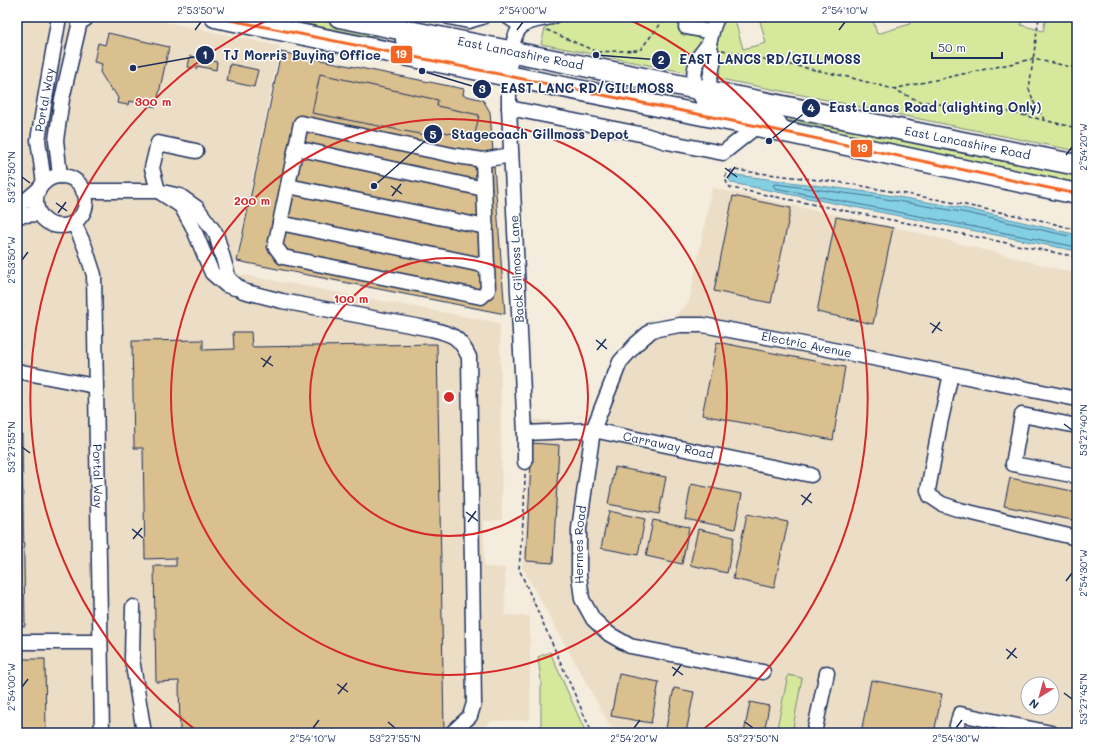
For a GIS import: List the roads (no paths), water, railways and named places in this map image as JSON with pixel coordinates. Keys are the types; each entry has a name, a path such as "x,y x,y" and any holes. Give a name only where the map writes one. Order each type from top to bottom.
{"highway":[{"name":"East Lancashire Road","path":"214,17 510,76 680,112 757,126 1077,194"},
{"name":"East Lancashire Road","path":"339,17 702,92 1077,165"}],"street":[{"name":"Portal Way","path":"39,214 36,202 41,186 38,140 59,17"},
{"name":"Portal Way","path":"60,176 56,140 62,99 82,17"},
{"path":"449,17 468,21 482,17"},
{"path":"508,17 517,23 527,24 552,17"},
{"path":"718,17 710,38 698,58 694,79 711,104 775,121 845,145"},
{"path":"362,22 400,39 500,62 506,67 510,76"},
{"name":"Back Gilmoss Lane","path":"525,462 525,433 509,108 512,52 515,36 518,30 527,24"},
{"path":"686,27 710,38"},
{"path":"680,112 689,108 702,92"},
{"path":"509,108 645,135 667,142 723,153 757,126"},
{"path":"483,160 488,290 481,297 290,259 283,257 275,246 301,123 457,156 483,160 511,155"},
{"path":"158,191 152,168 158,143 196,151"},
{"path":"296,148 484,189"},
{"path":"17,204 25,201 52,178 60,176 74,180 84,191 86,198 84,212 80,218 74,223 66,226 51,224 44,220 39,214 24,216 17,215"},
{"path":"288,186 486,227"},
{"path":"84,191 158,191 180,196 197,208 216,234 229,279 243,291 282,301 437,330 449,334 463,344 469,357 474,703 470,716 452,733"},
{"name":"Portal Way","path":"74,223 85,247 94,275 102,733"},
{"path":"280,223 487,266"},
{"name":"Electric Avenue","path":"593,430 620,362 636,344 652,330 680,325 703,325 788,341 1077,400"},
{"path":"17,371 95,386"},
{"path":"951,374 928,490 930,496 942,504 960,510 1077,538"},
{"path":"1077,426 1022,415 1013,464 1077,476"},
{"name":"Carraway Road","path":"525,433 593,430 811,475"},
{"name":"Hermes Road","path":"593,430 579,529 578,575 582,598 593,619 609,634 630,646 763,672"},
{"path":"133,607 132,659 144,733"},
{"path":"17,642 100,642"},
{"path":"814,733 827,672"},
{"path":"956,733 960,714 1042,732"}],"water":[{"path":"736,175 875,193 968,209 1077,235 1077,251 732,183 729,180 731,176"}],"place":[{"name":"EAST LANCS RD/GILLMOSS","path":"596,55"},
{"name":"TJ Morris Buying Office","path":"133,68"},
{"name":"EAST LANC RD/GILLMOSS","path":"422,71"},
{"name":"East Lancs Road (alighting Only)","path":"769,141"},
{"name":"Stagecoach Gillmoss Depot","path":"374,186"}]}
